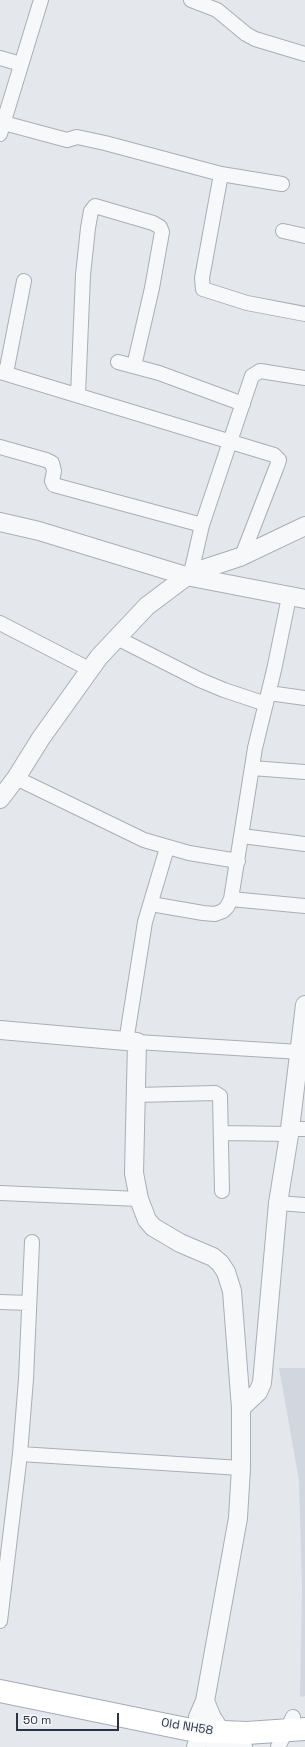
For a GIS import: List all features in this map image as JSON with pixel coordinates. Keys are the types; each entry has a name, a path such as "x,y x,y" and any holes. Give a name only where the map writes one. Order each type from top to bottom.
{"main road":[{"name":"Old NH58","path":"0,1678 208,1728"},
{"name":"Old NH58","path":"0,1691 208,1728 293,1728"}],"street":[{"path":"41,0 1,126 67,140 77,137 221,174 282,184"},
{"path":"191,0 217,10 246,34 255,39 305,54"},
{"path":"0,58 21,64"},
{"path":"221,174 202,278 204,289 247,303 305,314"},
{"path":"78,395 83,275 88,228 91,211 95,206 153,223 160,227 162,232 152,288 134,366"},
{"path":"283,232 305,236"},
{"path":"24,281 3,372 274,455 278,460 242,556"},
{"path":"118,362 173,378 243,404"},
{"path":"189,575 202,525 252,376 258,371 305,378"},
{"path":"0,447 52,463 54,471 52,481 54,485 202,525"},
{"path":"0,522 39,531 189,575 297,598 267,698 252,768 231,899 227,907 215,914 151,904"},
{"path":"1,793 16,778 41,738 91,670 117,638 147,606 189,575 242,556 305,526"},
{"path":"0,623 91,670"},
{"path":"117,638 200,680 224,690 267,698 305,698"},
{"path":"252,768 305,772"},
{"path":"16,778 144,840 167,848 238,861"},
{"path":"242,836 305,844"},
{"path":"167,848 145,922 132,1042 136,1095 134,1173 139,1199 147,1220 153,1227 180,1243 213,1257 220,1263 226,1272 232,1291 242,1408 241,1468 238,1518 208,1728 243,1747"},
{"path":"231,899 305,906"},
{"path":"242,1408 256,1395 262,1384 278,1203 295,1131 303,1052 305,1005"},
{"path":"0,1030 132,1042 303,1052"},
{"path":"136,1095 218,1094 221,1099 222,1191"},
{"path":"222,1133 295,1131"},
{"path":"0,1193 139,1199"},
{"path":"278,1203 305,1205"},
{"path":"0,1621 20,1454 26,1379 32,1242"},
{"path":"0,1302 29,1303"},
{"path":"20,1454 241,1468"}],"shaded area":[{"path":"279,1368 305,1368 305,1696 300,1697 302,1587 299,1480"}]}
